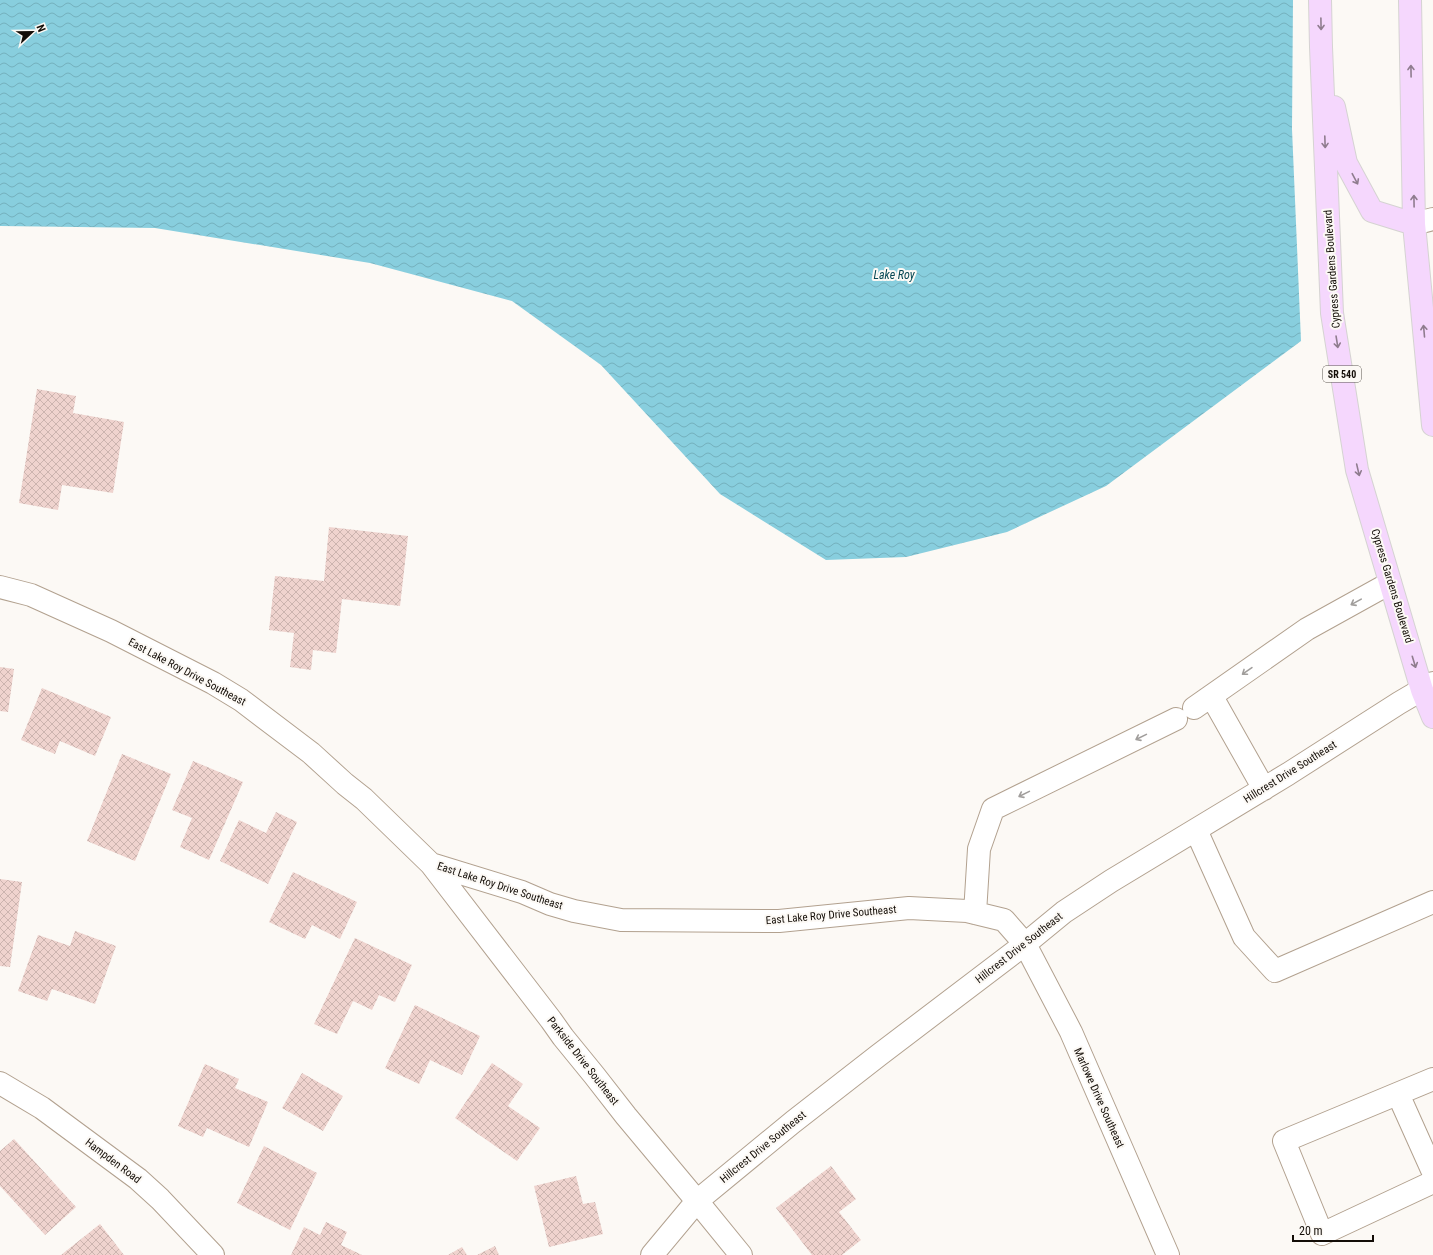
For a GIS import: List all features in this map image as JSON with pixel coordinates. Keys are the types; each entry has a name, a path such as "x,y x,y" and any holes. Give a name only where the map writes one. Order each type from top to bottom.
{"main road":[{"name":"Cypress Gardens Boulevard","path":"1320,0 1332,313 1357,470 1390,582 1428,686 1433,717"},
{"path":"1410,0 1424,222 1433,425"},
{"path":"1321,47 1346,163 1372,211 1424,222"}],"street":[{"path":"975,913 979,849 993,809 1185,714 1212,697 1307,629 1390,582"},
{"name":"East Lake Roy Drive Southeast","path":"0,587 31,595 111,631 212,683 241,700 311,753 364,799 431,864 522,892 556,906 622,920 779,921 909,908 967,911 1004,920 1025,944"},
{"name":"Hillcrest Drive Southeast","path":"652,1255 697,1200 799,1117 1025,944 1064,912 1111,880 1264,789 1428,686"},
{"path":"1212,697 1264,789"},
{"path":"1196,830 1244,937 1275,971 1433,902"},
{"name":"Parkside Drive Southeast","path":"431,864 563,1037 741,1255"},
{"name":"Marlowe Drive Southeast","path":"1025,944 1071,1032 1168,1255"},
{"path":"1433,1079 1284,1141 1322,1234 1433,1182"},
{"name":"Hampden Road","path":"0,1083 42,1108 138,1179 160,1199 213,1255"},
{"path":"1398,1094 1433,1172"}],"water":[{"name":"Lake Roy","path":"0,0 1293,0 1292,129 1301,341 1106,486 1007,532 906,557 826,560 720,494 601,365 512,301 370,263 155,228 0,226"}],"building":[{"path":"37,389 76,396 73,413 124,422 113,493 62,485 58,510 19,503"},
{"path":"329,527 408,536 400,606 342,599 336,653 313,650 311,670 290,667 294,633 269,630 275,576 324,581"},
{"path":"0,667 14,669 8,712 0,711"},
{"path":"42,688 111,717 95,756 60,741 55,754 21,740"},
{"path":"122,754 171,774 135,861 87,841"},
{"path":"193,761 243,782 209,860 180,847 192,818 172,810"},
{"path":"276,812 297,822 268,884 220,861 239,820 266,833"},
{"path":"293,872 357,902 340,939 312,925 305,939 269,922"},
{"path":"0,879 22,882 10,967 0,966"},
{"path":"75,931 116,946 95,1004 52,989 47,1001 18,991 38,935 70,946"},
{"path":"355,938 412,965 395,1002 379,995 372,1010 353,1001 337,1034 314,1024"},
{"path":"415,1005 480,1036 462,1075 430,1060 419,1084 385,1068"},
{"path":"492,1063 523,1084 508,1106 540,1128 517,1161 455,1118"},
{"path":"205,1064 239,1079 235,1088 268,1102 249,1147 207,1128 203,1137 178,1126"},
{"path":"302,1073 343,1096 323,1131 282,1108"},
{"path":"14,1139 76,1207 45,1235 0,1186 0,1151"},
{"path":"264,1146 317,1173 290,1230 237,1203"},
{"path":"831,1166 856,1199 839,1212 861,1240 842,1255 812,1255 776,1208"},
{"path":"576,1176 583,1204 595,1202 603,1234 549,1247 534,1186"},
{"path":"326,1222 347,1232 341,1245 362,1255 291,1255 304,1227 320,1235"},
{"path":"100,1224 124,1255 61,1255"},
{"path":"495,1246 499,1255 477,1255"},
{"path":"462,1247 467,1255 448,1255"}]}
